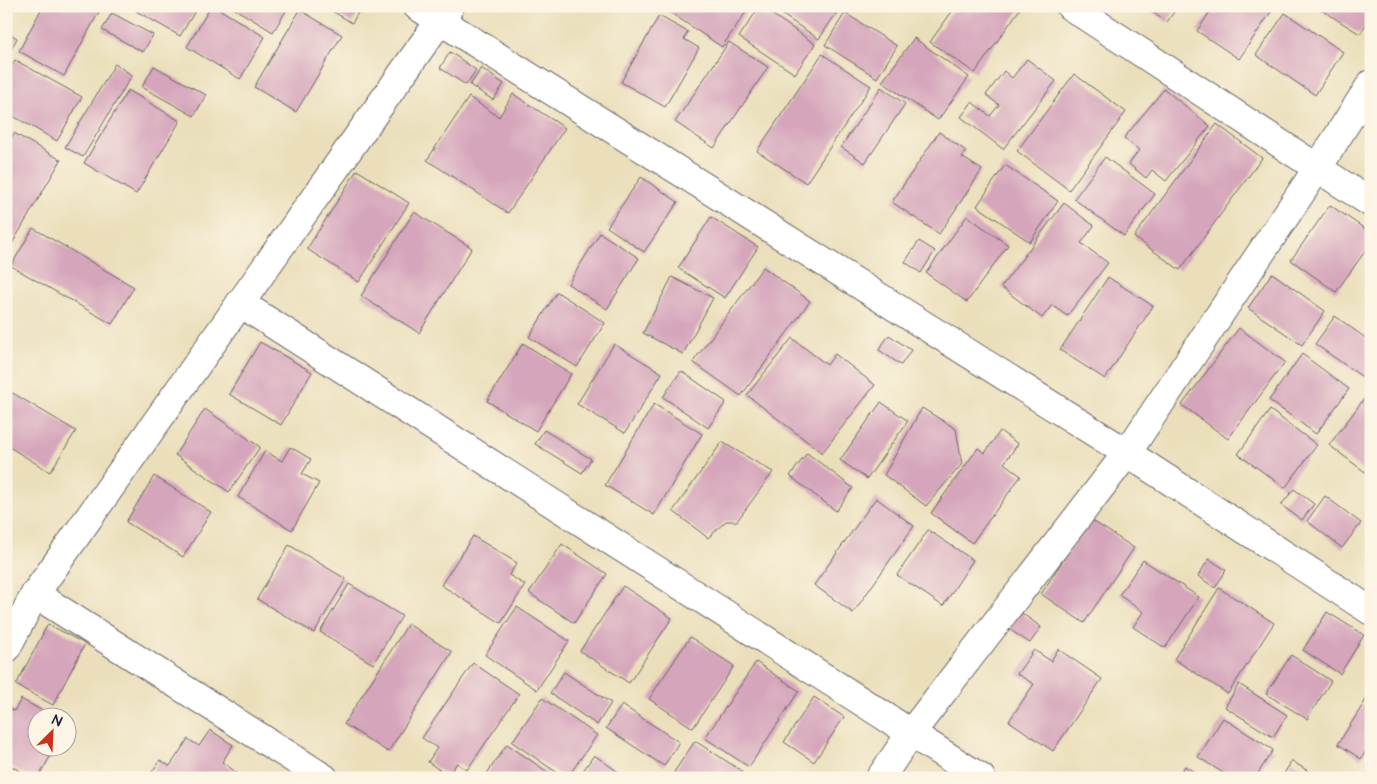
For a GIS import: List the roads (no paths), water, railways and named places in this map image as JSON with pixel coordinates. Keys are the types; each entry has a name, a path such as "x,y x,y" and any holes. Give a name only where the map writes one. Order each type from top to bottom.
{"street":[{"path":"1070,6 1317,169 1371,202"},
{"path":"6,648 35,594 240,303 435,11 1371,611"},
{"path":"880,778 912,733 1127,453 1317,169 1371,84"},
{"path":"240,303 981,778"},
{"path":"35,594 324,778"}]}
